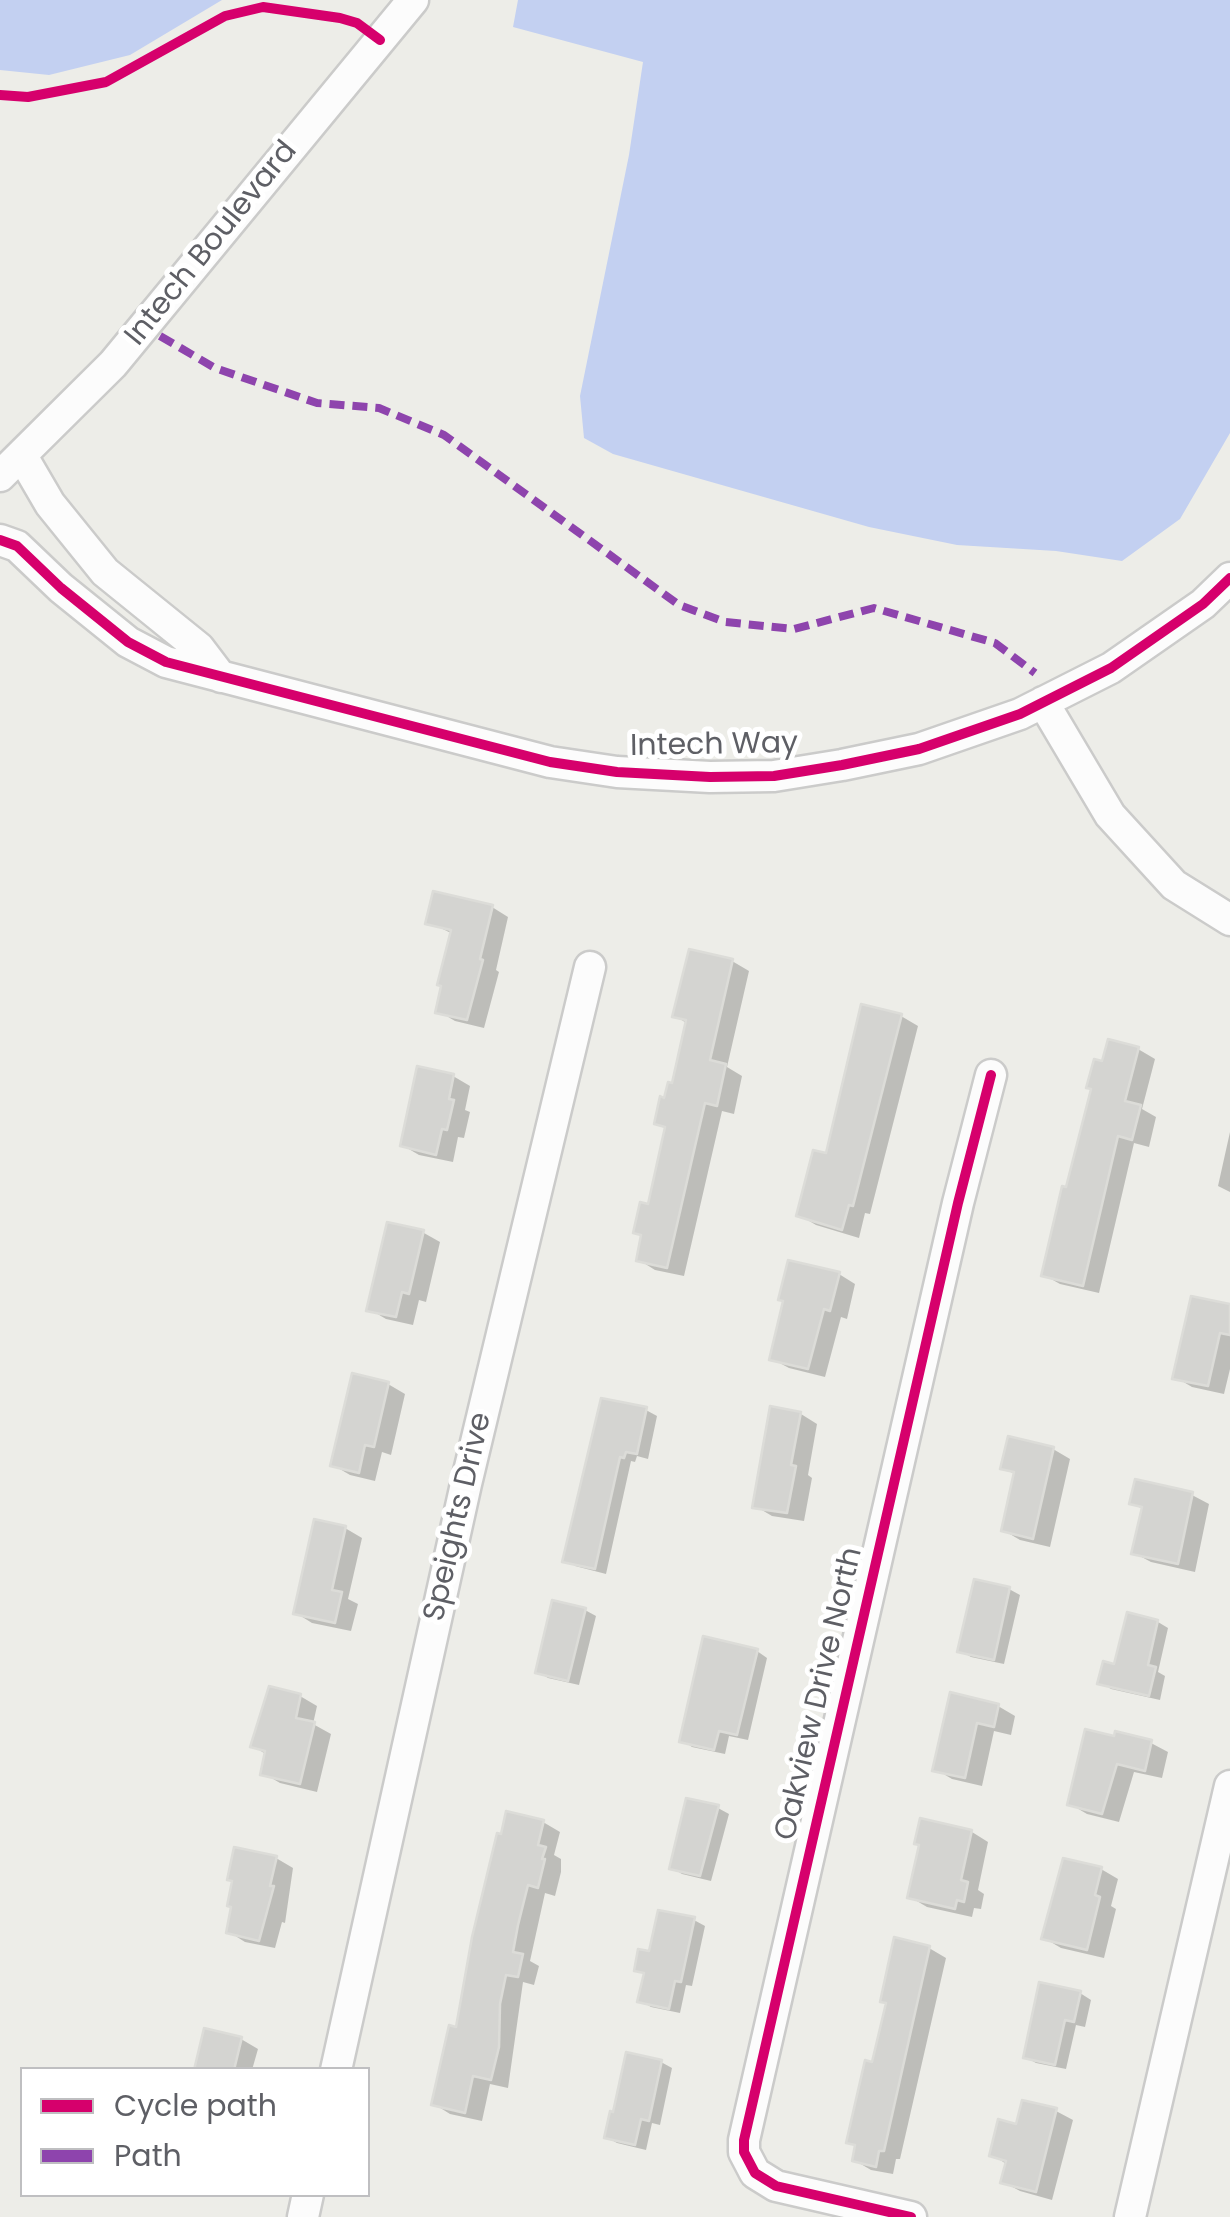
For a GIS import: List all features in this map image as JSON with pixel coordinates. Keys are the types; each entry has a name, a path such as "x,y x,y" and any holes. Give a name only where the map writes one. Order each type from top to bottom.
{"street":[{"name":"Intech Boulevard","path":"11,466 114,364 413,0"},
{"path":"11,466 50,504 105,572 199,648 221,676"},
{"name":"Intech Way","path":"0,540 17,546 128,642 166,662 550,762 618,772 710,777 774,776 842,766 919,748 1020,714 1111,668 1203,604 1230,578"},
{"path":"1043,702 1110,815 1174,885 1230,920"},
{"name":"Speights Drive","path":"337,2067 466,1484 590,966"},
{"name":"Oakview Drive North","path":"905,2216 765,2181 752,2168 744,2152 744,2140 991,1074"},
{"path":"1130,2217 1230,1786"}],"water":[{"path":"0,0 222,0 130,55 49,75 0,70"},
{"path":"518,0 1230,0 1230,433 1180,519 1122,561 1056,551 957,545 869,527 613,454 584,438 580,396 629,155 643,62 513,27"}],"building":[{"path":"433,891 493,905 467,1020 435,1013 441,986 437,985 451,930 425,924"},
{"path":"689,949 733,959 710,1060 726,1064 717,1106 705,1103 667,1268 636,1261 641,1235 633,1233 640,1202 648,1204 665,1127 654,1124 660,1096 664,1098 668,1082 672,1083 686,1020 672,1017"},
{"path":"861,1004 902,1014 853,1206 849,1205 842,1230 796,1216 813,1150 826,1153"},
{"path":"1108,1039 1139,1047 1125,1101 1141,1105 1132,1140 1118,1136 1083,1286 1041,1276 1091,1089 1086,1088 1094,1059 1102,1061"},
{"path":"417,1066 454,1074 449,1099 454,1100 436,1155 400,1146"},
{"path":"387,1222 424,1230 409,1294 402,1292 396,1317 366,1311"},
{"path":"788,1260 840,1272 830,1311 824,1309 808,1369 769,1360"},
{"path":"1191,1296 1230,1304 1230,1335 1220,1333 1208,1386 1172,1379"},
{"path":"352,1373 389,1382 374,1447 365,1445 359,1473 330,1466"},
{"path":"601,1398 647,1407 637,1454 626,1452 624,1458 620,1457 595,1569 562,1562"},
{"path":"770,1406 801,1412 787,1513 752,1508"},
{"path":"1008,1436 1054,1447 1033,1539 1001,1531 1014,1472 1000,1469"},
{"path":"1135,1479 1193,1492 1178,1564 1131,1554 1142,1507 1129,1504"},
{"path":"314,1519 346,1526 332,1590 342,1592 335,1623 293,1614"},
{"path":"974,1579 1010,1587 994,1660 957,1652"},
{"path":"552,1600 586,1608 568,1681 535,1673"},
{"path":"1127,1612 1158,1620 1148,1665 1156,1667 1149,1696 1097,1684 1103,1661 1114,1664"},
{"path":"703,1636 758,1649 737,1735 719,1731 714,1750 679,1742"},
{"path":"269,1686 301,1694 296,1718 315,1722 300,1784 260,1775 265,1751 250,1747"},
{"path":"950,1692 999,1704 994,1727 977,1723 965,1778 932,1771"},
{"path":"1085,1729 1152,1740 1145,1771 1117,1764 1102,1814 1067,1805"},
{"path":"686,1798 719,1805 700,1876 669,1869"},
{"path":"506,1811 544,1820 538,1845 546,1847 545,1859 538,1888 528,1885 518,1925 513,1952 523,1954 518,1977 506,1975 500,2004 499,2047 491,2080 473,2076 465,2113 431,2105 449,2025 456,2027 472,1937"},
{"path":"920,1818 972,1830 961,1880 968,1882 964,1902 957,1900 955,1909 907,1898 919,1845 914,1844"},
{"path":"234,1847 277,1856 270,1886 274,1886 259,1941 226,1933 232,1881 227,1880"},
{"path":"1063,1858 1102,1867 1095,1895 1100,1897 1087,1950 1041,1939"},
{"path":"658,1910 695,1917 681,1982 675,1981 669,2009 637,2002 644,1973 634,1971 638,1949 649,1951"},
{"path":"894,1937 930,1946 884,2151 879,2151 876,2167 852,2161 855,2145 846,2143 865,2060 872,2062 886,2003 880,2002"},
{"path":"1039,1982 1081,1991 1074,2022 1065,2020 1055,2065 1023,2058"},
{"path":"204,2028 242,2037 235,2067 195,2067"},
{"path":"626,2052 662,2060 649,2121 641,2119 635,2145 604,2138"},
{"path":"1022,2100 1057,2108 1036,2192 1000,2183 1006,2161 989,2156 998,2119 1016,2124"}],"marked path":[{"path":"160,336 215,368 317,403 379,408 444,435 679,605 725,622 794,629 874,608 995,643 1035,673"}],"cycle path":[{"path":"0,95 28,97 106,82 225,16 263,7 340,18 357,23 380,40"},
{"path":"0,540 17,546 128,642 166,662 550,762 617,772 710,777 774,776 842,765 919,749 1020,714 1111,668 1203,604 1230,578"},
{"path":"911,2217 776,2186 755,2173 744,2152 744,2140 958,1203 991,1075"}]}
